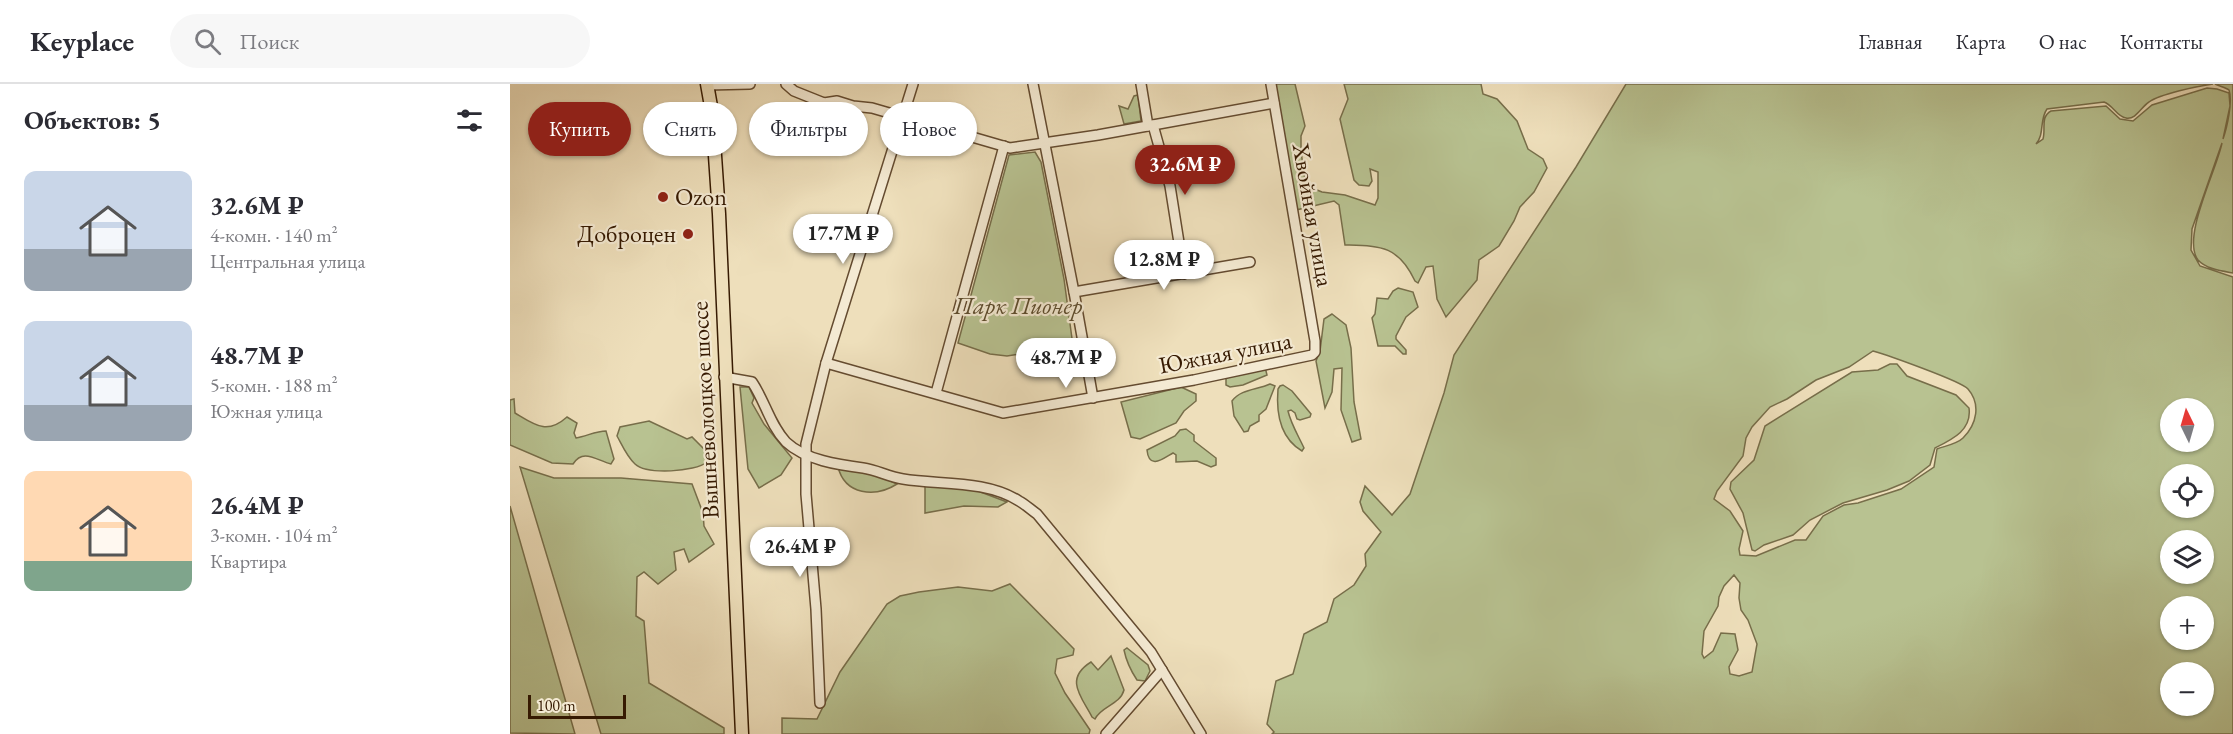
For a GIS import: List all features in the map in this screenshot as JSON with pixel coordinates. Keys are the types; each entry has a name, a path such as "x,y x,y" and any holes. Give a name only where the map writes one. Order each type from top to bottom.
{"main road":[{"name":"Вышневолоцкое шоссе","path":"707,85 712,112 718,206 741,734"}],"street":[{"path":"707,85 750,84"},
{"path":"786,84 794,92 825,103 837,101 880,111"},
{"path":"908,102 913,84"},
{"path":"1033,84 1093,398"},
{"path":"1141,84 1150,126 1170,186 1185,274"},
{"name":"Хвойная улица","path":"1271,84 1316,341 1315,352"},
{"path":"977,138 1010,148 1150,126 1274,103"},
{"path":"936,393 1004,146"},
{"path":"820,703 805,453 826,363 891,156"},
{"path":"1074,292 1250,262"},
{"name":"Южная улица","path":"826,363 1003,413 1307,358 1315,352"},
{"path":"724,377 752,382 764,408 781,435 787,442 805,453 838,465 866,469 894,478 974,486 995,491 1018,500 1037,514 1151,652 1201,734"},
{"path":"1106,734 1162,670"}],"green space":[{"path":"1273,84 1295,84 1305,126 1301,136 1301,151 1305,181 1312,188 1322,192 1345,195 1375,205 1378,198 1378,172 1370,169 1372,181 1369,186 1359,185 1354,180 1340,119 1348,99 1344,84 1481,84 1483,94 1497,99 1517,121 1528,149 1543,159 1547,168 1534,192 1520,207 1499,246 1479,260 1477,280 1446,317 1437,299 1433,266 1426,267 1418,283 1395,254 1378,247 1345,245 1339,205 1334,201 1296,210"},
{"path":"1626,84 2213,84 2154,99 2130,118 2120,116 2104,102 2047,109 2036,144 2043,139 2044,120 2051,111 2106,106 2120,119 2133,121 2152,105 2207,88 2229,93 2230,106 2229,90 2215,84 2233,84 2233,273 2205,266 2198,260 2194,250 2197,220 2222,143 2192,229 2191,250 2200,266 2233,277 2233,734 1272,734 1274,732 1267,724 1276,681 1293,674 1304,634 1327,622 1334,599 1354,585 1366,566 1365,554 1381,532 1363,511 1360,502 1365,486 1392,515 1410,494 1444,393 1454,355 1576,167","holes":["2230,106 2228,122 2223,139","1873,351 1962,385 1968,389 1975,401 1976,414 1972,427 1960,440 1937,449 1934,467 1901,489 1858,503 1844,505 1823,516 1806,540 1795,540 1756,556 1740,555 1743,531 1730,511 1714,499 1717,491 1743,456 1746,438 1752,427 1770,407 1816,380 1849,367","1734,575 1740,583 1741,610 1748,620 1757,644 1752,672 1739,676 1730,674 1729,667 1738,650 1735,634 1721,633 1713,651 1704,658 1702,654 1704,631 1718,606 1724,586"]},
{"path":"1138,95 1141,121 1124,124 1119,106 1128,109 1134,96"},
{"name":"Парк Пионер","path":"1035,152 1041,162 1064,279 1073,346 1007,356 990,354 958,343 1009,155"},
{"path":"1398,288 1413,292 1418,307 1406,317 1396,336 1406,350 1406,354 1395,346 1378,346 1372,318 1375,314 1377,298 1388,299"},
{"path":"1332,314 1346,325 1351,348 1354,402 1361,439 1352,442 1341,410 1342,368 1334,369 1332,392 1325,408 1316,361 1320,351 1324,319"},
{"path":"1890,364 1897,364 1907,376 1956,395 1969,408 1969,416 1964,428 1960,433 1935,448 1930,465 1909,481 1843,503 1810,520 1793,535 1764,545 1755,551 1752,550 1743,513 1730,489 1731,482 1754,460 1765,426 1852,372 1878,370"},
{"path":"1265,367 1267,375 1243,385 1230,387 1226,385 1226,379 1232,375"},
{"path":"1270,384 1275,386 1266,409 1259,415 1259,421 1244,432 1234,416 1232,401 1245,392"},
{"path":"1283,385 1292,391 1311,414 1310,417 1300,420 1291,410 1288,411 1304,448 1302,451 1289,439 1281,424 1278,389"},
{"path":"740,387 749,387 754,398 752,403 764,424 792,458 781,475 759,488 748,469"},
{"path":"1181,387 1196,394 1196,401 1184,411 1176,423 1140,439 1131,437 1121,402"},
{"path":"514,399 515,413 535,424 553,426 567,417 577,423 574,433 576,438 606,431 614,459 611,464 585,456 577,459 573,464 552,463 510,445 510,400"},
{"path":"649,421 687,439 692,437 707,452 707,462 692,468 671,471 650,470 635,464 617,436 620,427"},
{"path":"1186,429 1194,435 1194,441 1216,458 1216,465 1211,467 1197,461 1176,462 1176,455 1173,453 1161,460 1151,460 1147,450 1175,436 1180,430"},
{"path":"520,467 554,478 621,478 692,484 703,513 704,526 714,544 689,562 684,549 674,552 676,570 658,584 644,572 637,577 636,616 644,621 649,683 724,728 724,734 601,734"},
{"path":"838,467 866,470 897,484 879,491 862,491 847,483"},
{"path":"925,486 970,488 1007,502 998,507 964,506 925,513"},
{"path":"510,506 575,734 510,733"},
{"path":"1010,584 1074,649 1073,655 1057,659 1055,673 1065,693 1090,730 1089,734 782,734 782,718 817,719 840,672 887,604 900,596 919,592 958,587 992,591"},
{"path":"1127,648 1148,665 1150,671 1145,681 1137,680 1127,662 1124,650"},
{"path":"1111,656 1124,690 1119,699 1095,719 1077,688 1078,675 1091,662 1098,670"}],"place":[{"name":"Ozon","path":"663,197"},
{"name":"Доброцен","path":"688,234"}]}
